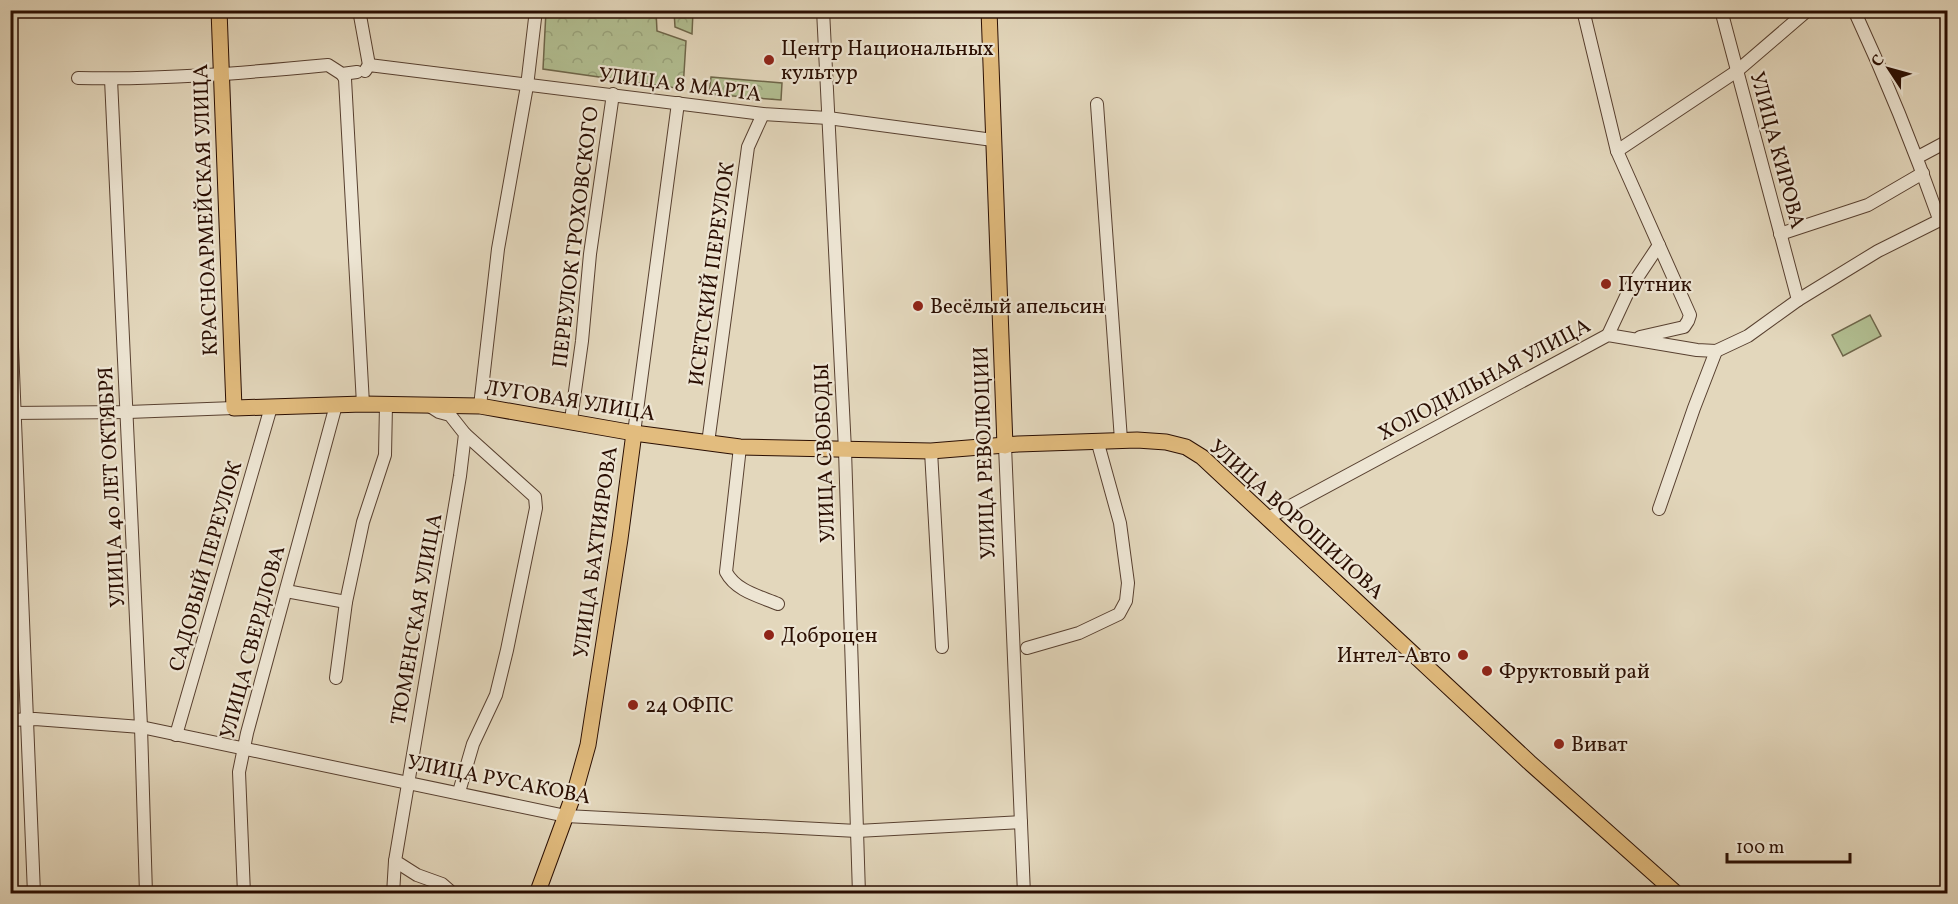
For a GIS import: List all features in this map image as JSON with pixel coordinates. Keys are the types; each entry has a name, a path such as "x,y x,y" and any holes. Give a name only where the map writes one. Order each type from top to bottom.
{"main road":[{"name":"КРАСНОАРМЕЙСКАЯ УЛИЦА","path":"219,10 234,408"},
{"name":"УЛИЦА РЕВОЛЮЦИИ","path":"989,10 1005,446"},
{"name":"ЛУГОВАЯ УЛИЦА","path":"234,408 363,404 480,406 740,447 931,451 1121,440"},
{"name":"УЛИЦА БАХТИЯРОВА","path":"537,894 576,788 588,745 634,432"},
{"name":"УЛИЦА ВОРОШИЛОВА","path":"1121,440 1166,442 1186,447 1202,457 1529,762 1677,894"}],"street":[{"path":"359,10 363,69"},
{"path":"480,406 498,249 527,86 536,10"},
{"name":"УЛИЦА СВОБОДЫ","path":"823,10 845,450 859,894"},
{"path":"1583,10 1617,151 1690,315 1684,327 1677,330 1633,339"},
{"name":"УЛИЦА КИРОВА","path":"1721,10 1798,300"},
{"path":"1617,151 1737,70 1808,10"},
{"path":"1854,10 1943,218"},
{"name":"УЛИЦА 8 МАРТА","path":"78,78 222,75 328,65 342,74 363,69 613,94 763,114 828,117 993,140"},
{"path":"342,74 345,79 363,404"},
{"name":"УЛИЦА 40 ЛЕТ ОКТЯБРЯ","path":"111,79 128,412 146,894"},
{"name":"ПЕРЕУЛОК ГРОХОВСКОГО","path":"571,420 582,341 590,254 613,94"},
{"name":"УЛИЦА БАХТИЯРОВА","path":"634,432 678,103"},
{"path":"1097,104 1121,440"},
{"name":"ИСЕТСКИЙ ПЕРЕУЛОК","path":"708,443 748,147 763,114"},
{"path":"1918,158 1947,141"},
{"path":"1780,234 1869,205 1923,173"},
{"name":"ХОЛОДИЛЬНАЯ УЛИЦА","path":"1268,518 1608,335 1716,351 1749,336 1798,300 1878,250 1943,218"},
{"path":"1608,335 1629,290 1659,245"},
{"path":"10,297 34,894"},
{"path":"1659,509 1716,351"},
{"path":"427,404 439,412 450,415 465,434 534,497 536,508 496,695 473,744 459,792"},
{"name":"УЛИЦА СВЕРДЛОВА","path":"244,894 239,772 336,405"},
{"path":"336,678 346,602 363,522 385,455 386,405"},
{"name":"САДОВЫЙ ПЕРЕУЛОК","path":"176,735 271,407"},
{"name":"ЛУГОВАЯ УЛИЦА","path":"13,413 234,408"},
{"name":"ТЮМЕНСКАЯ УЛИЦА","path":"393,894 408,782 460,476 465,434"},
{"path":"1027,648 1079,633 1119,614 1126,601 1128,582 1120,523 1097,440"},
{"name":"УЛИЦА РЕВОЛЮЦИИ","path":"1005,446 1024,894"},
{"path":"740,447 726,572 738,587 778,604"},
{"path":"931,451 942,647"},
{"path":"286,591 346,602"},
{"name":"УЛИЦА РУСАКОВА","path":"10,720 26,719 141,727 566,816 857,831 1021,822"},
{"path":"396,861 417,875 442,884 451,894"}],"green space":[{"path":"546,11 656,11 657,31 686,41 683,89 543,69"},
{"path":"674,11 693,11 692,34 675,27"},
{"path":"711,77 782,83 781,100 709,94"},
{"path":"1870,315 1881,336 1843,356 1832,335"}],"place":[{"name":"Центр Национальных культур","path":"769,60"},
{"name":"Путник","path":"1606,284"},
{"name":"Весёлый апельсин","path":"918,306"},
{"name":"Доброцен","path":"769,635"},
{"name":"Интел-Авто","path":"1463,655"},
{"name":"Фруктовый рай","path":"1487,671"},
{"name":"24 ОФПС","path":"633,705"},
{"name":"Виват","path":"1559,744"}]}
